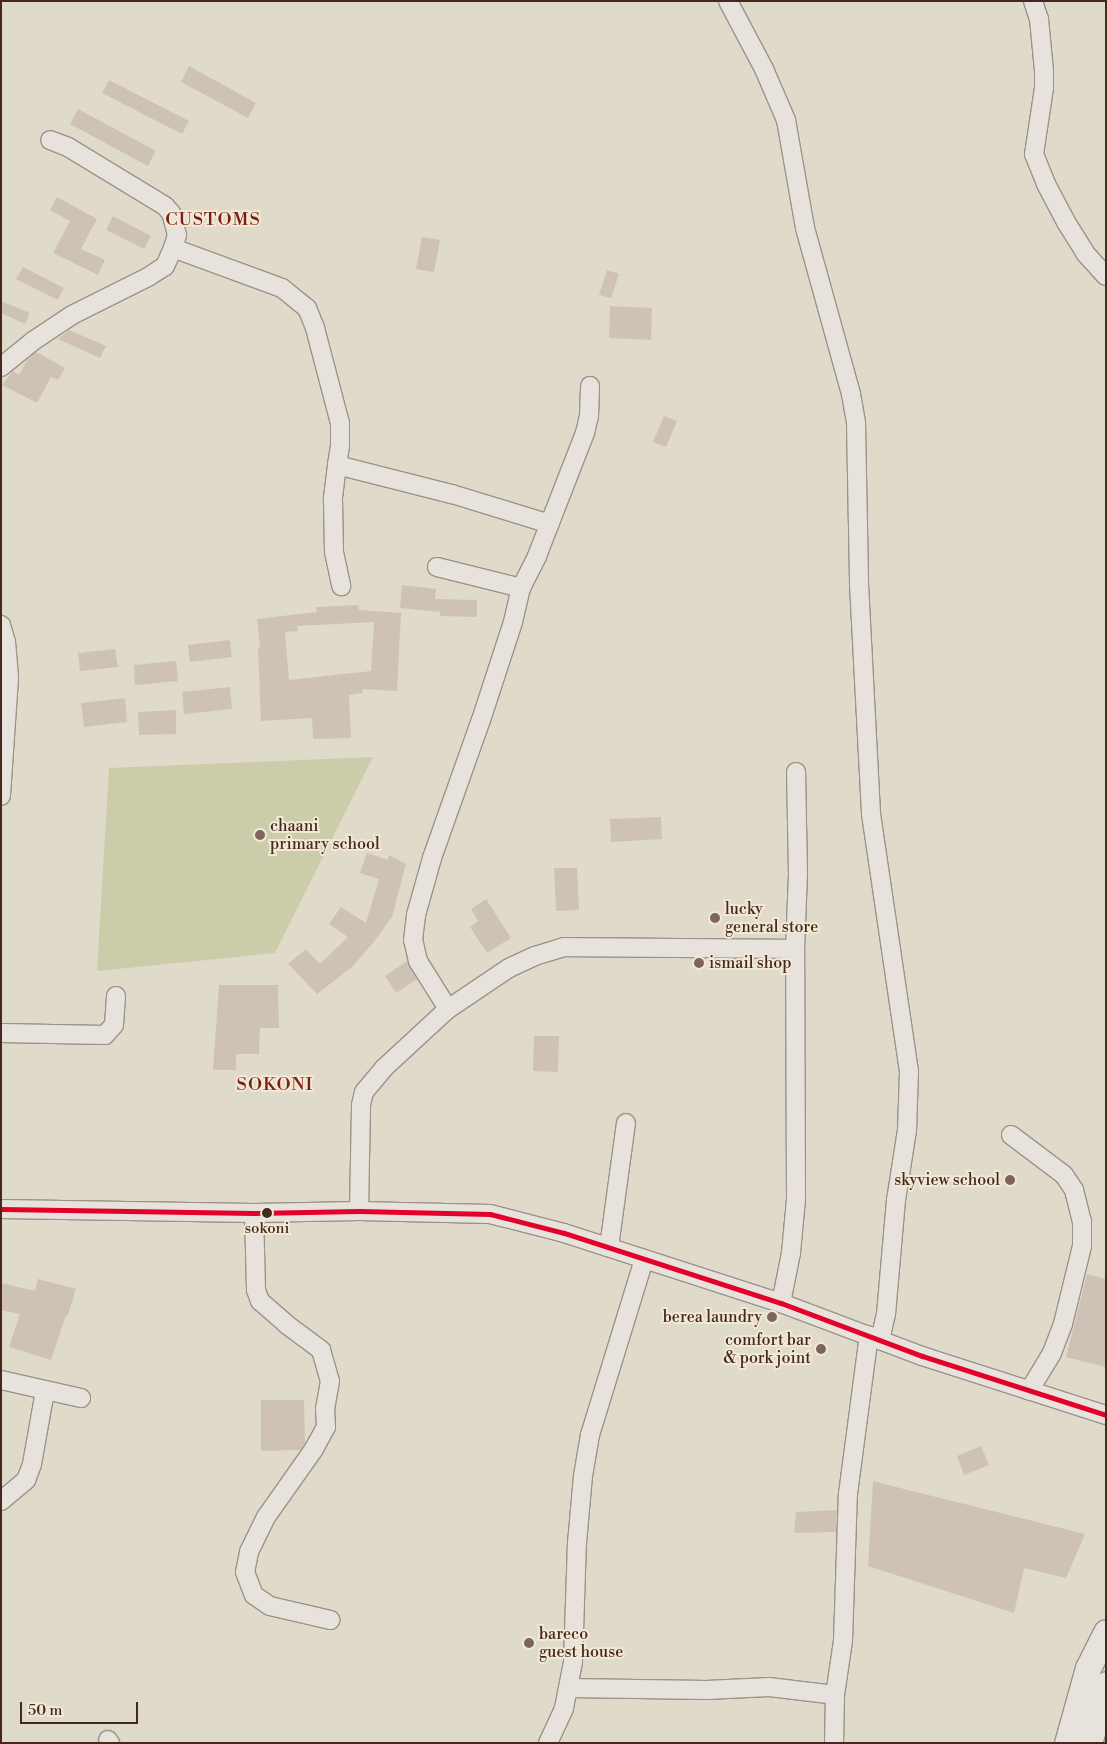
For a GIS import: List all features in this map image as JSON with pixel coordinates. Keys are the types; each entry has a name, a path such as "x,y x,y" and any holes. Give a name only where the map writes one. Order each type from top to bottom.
{"main road":[{"path":"1067,1743 1088,1668 1106,1632"},
{"path":"1089,1743 1106,1684"}],"street":[{"path":"728,1 764,69 786,120 805,228 851,394 856,423 860,594 871,814 909,1071 907,1130 896,1200 886,1314 874,1338 848,1494 843,1641 836,1695 834,1743"},
{"path":"1033,1 1039,19 1044,71 1044,88 1034,154 1046,184 1066,222 1089,259 1106,276"},
{"path":"1,367 33,341 72,315 148,277 165,266 174,248 177,235 171,213 165,206 68,147 50,140"},
{"path":"174,248 282,288 307,308 315,328 340,423 340,446 334,481 334,536 336,565 341,586"},
{"path":"448,1009 418,961 413,940 416,915 432,858 510,631 521,588 538,556 585,433 590,408 590,386"},
{"path":"337,465 452,494 550,524"},
{"path":"437,567 521,588"},
{"path":"1,796 9,678 3,637"},
{"path":"781,1303 791,1252 796,1199 795,949 798,874 796,772"},
{"path":"359,1211 364,1092 384,1068 448,1009 509,968 535,956 564,947 795,949"},
{"path":"1,1033 105,1035 114,1025 116,996"},
{"path":"609,1247 626,1123"},
{"path":"1011,1135 1064,1175 1074,1190 1082,1221 1082,1246 1063,1324 1052,1353 1029,1391"},
{"path":"1,1209 254,1213 359,1211 490,1214 564,1233 781,1303 922,1356 1106,1415"},
{"path":"254,1213 256,1290 260,1301 286,1324 321,1350 330,1381 326,1408 326,1426 314,1449 266,1517 249,1552 245,1572 254,1595 270,1606 330,1620"},
{"path":"548,1743 564,1708 573,1662 577,1543 583,1476 590,1435 644,1260"},
{"path":"1,1380 81,1398"},
{"path":"1,1501 26,1480 32,1464 45,1391"},
{"path":"568,1688 707,1690 769,1687 836,1695"}],"green space":[{"path":"373,757 275,953 97,971 109,768"}],"building":[{"path":"189,66 256,103 248,118 181,82"},
{"path":"109,80 189,121 182,134 102,93"},
{"path":"78,109 156,151 148,166 70,124"},
{"path":"57,197 97,219 81,249 105,260 98,275 53,253 70,221 50,210"},
{"path":"113,216 151,236 144,249 106,230"},
{"path":"422,237 440,240 434,272 416,269"},
{"path":"23,267 64,288 58,300 16,279"},
{"path":"607,270 619,274 611,298 599,295"},
{"path":"1,301 30,313 25,324 1,313"},
{"path":"610,306 652,308 651,340 609,338"},
{"path":"69,330 106,346 100,358 58,339"},
{"path":"36,352 65,368 58,380 51,377 37,403 2,385 13,371 19,375 27,360"},
{"path":"664,416 677,421 666,447 653,442"},
{"path":"402,585 436,589 435,599 477,600 477,617 440,616 440,612 400,608"},
{"path":"358,605 359,610 401,613 397,691 362,689 363,693 349,695 351,738 313,739 312,718 261,721 258,648 260,647 257,619 317,612 316,607","holes":["374,622 371,671 289,680 285,632 298,631 297,626"]},
{"path":"230,640 232,657 190,662 188,645"},
{"path":"115,649 118,667 80,671 78,653"},
{"path":"176,661 178,681 135,685 134,665"},
{"path":"230,687 232,709 184,714 182,692"},
{"path":"125,698 127,722 84,727 81,703"},
{"path":"176,710 176,734 139,735 138,712"},
{"path":"661,817 662,839 611,842 610,819"},
{"path":"367,853 388,860 389,855 406,864 392,917 352,967 317,994 288,964 306,949 320,964 348,937 329,924 341,907 366,923 379,879 360,873"},
{"path":"554,868 577,868 579,910 556,911"},
{"path":"486,899 511,938 487,953 470,927 478,921 471,909"},
{"path":"407,961 417,979 396,993 385,976"},
{"path":"219,985 278,985 279,1028 260,1028 259,1054 236,1054 236,1070 213,1070"},
{"path":"534,1036 559,1036 558,1072 533,1071"},
{"path":"1087,1274 1106,1279 1106,1367 1066,1357"},
{"path":"38,1279 76,1289 51,1360 9,1347 20,1314 1,1310 1,1283 35,1291"},
{"path":"261,1400 304,1400 305,1444 300,1450 261,1451"},
{"path":"981,1446 989,1465 964,1475 957,1456"},
{"path":"873,1481 1085,1534 1066,1578 1024,1568 1014,1613 868,1566"},
{"path":"837,1510 836,1532 794,1533 796,1512"}],"transit line":[{"path":"1,1209 254,1213 359,1211 490,1214 564,1233 781,1303 922,1356 1106,1415"}],"place":[{"name":"chaani primary school","path":"260,835"},
{"name":"lucky general store","path":"715,918"},
{"name":"ismail shop","path":"699,963"},
{"name":"skyview school","path":"1010,1180"},
{"name":"sokoni","path":"267,1213"},
{"name":"berea laundry","path":"772,1317"},
{"name":"comfort bar & pork joint","path":"821,1349"},
{"name":"bareco guest house","path":"529,1643"}],"district":[{"name":"CUSTOMS","path":"213,220"},
{"name":"SOKONI","path":"275,1085"}]}
